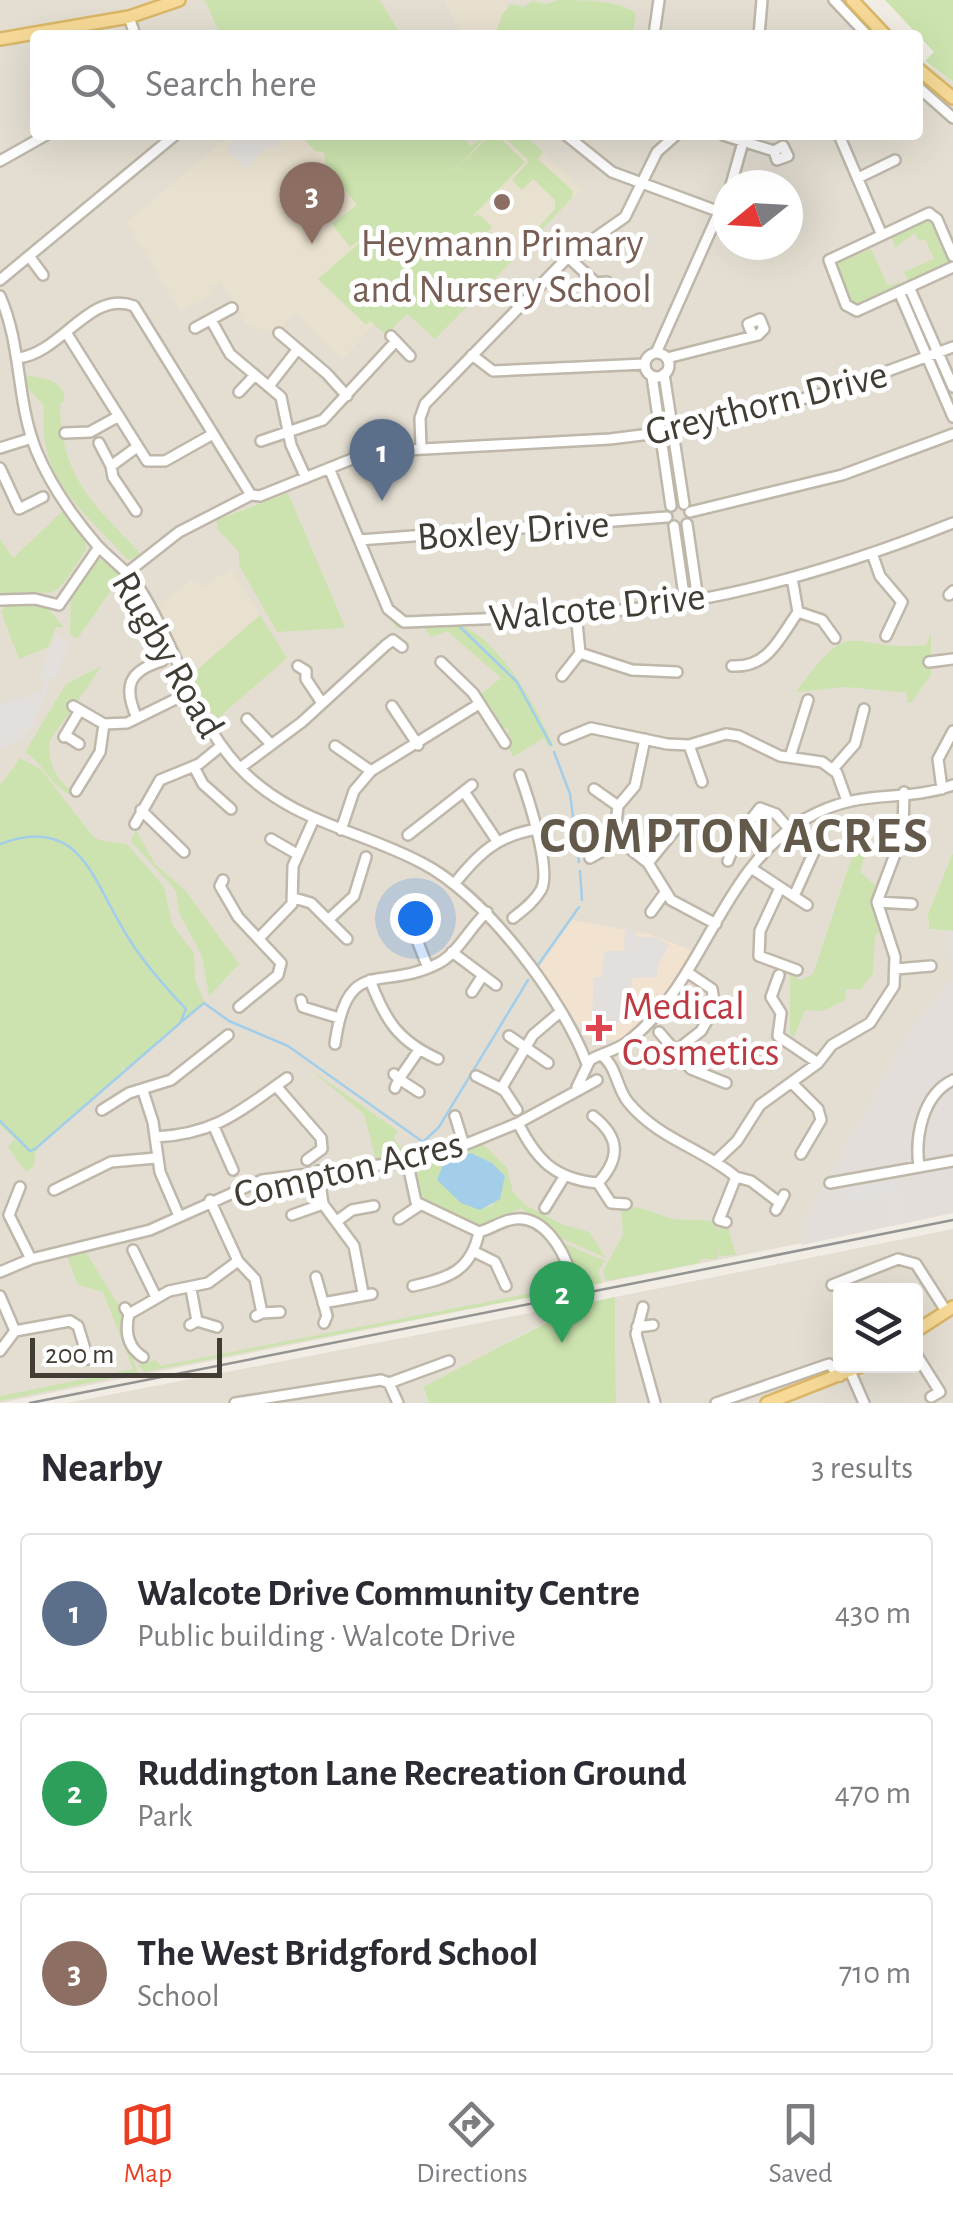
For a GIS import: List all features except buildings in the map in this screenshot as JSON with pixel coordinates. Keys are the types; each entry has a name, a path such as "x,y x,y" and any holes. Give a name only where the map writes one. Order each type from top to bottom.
{"main road":[{"path":"53,30 129,17 179,0"},
{"path":"852,0 881,30"},
{"path":"0,39 30,34"},
{"path":"923,73 953,98"},
{"path":"923,1326 950,1309"},
{"path":"769,1403 845,1373"}],"street":[{"path":"658,28 660,0"},
{"path":"759,30 762,0"},
{"path":"834,0 862,30"},
{"path":"129,17 133,30"},
{"path":"923,91 953,118"},
{"path":"0,161 37,140"},
{"path":"0,280 169,140"},
{"path":"576,140 600,165 713,210"},
{"path":"421,449 421,410 568,257 620,222 658,152 671,140"},
{"path":"734,170 743,140"},
{"path":"749,140 774,151"},
{"path":"841,140 881,233"},
{"path":"858,178 896,162"},
{"path":"953,256 937,219 929,214 834,254 829,264 850,310 905,291 953,267"},
{"path":"472,355 493,371 645,364 656,353 713,236"},
{"path":"29,256 42,275"},
{"path":"568,257 596,283"},
{"path":"905,291 953,387"},
{"path":"905,291 953,417"},
{"name":"Rugby Road","path":"0,296 18,358 32,438 57,490 99,548 128,572 153,612 190,692 221,746 270,795 312,820 422,862 455,883 486,912 593,1062"},
{"path":"18,358 38,354 102,304 118,301 134,306 251,495"},
{"path":"194,328 232,308"},
{"path":"211,320 230,354 253,377 269,386 286,406 291,445 306,478"},
{"path":"279,333 347,396"},
{"path":"67,334 147,461 159,464 213,434"},
{"path":"656,353 667,358 752,334"},
{"path":"260,441 291,428 316,424 347,396 393,338 410,356"},
{"name":"Greythorn Drive","path":"128,572 179,532 251,495 260,496 369,454 673,432 839,389 953,347"},
{"path":"370,349 379,357"},
{"path":"269,386 297,350"},
{"path":"667,358 664,374 698,600"},
{"path":"645,364 652,376 685,602"},
{"path":"652,376 664,374"},
{"path":"239,392 253,377"},
{"path":"65,433 90,432 119,416"},
{"path":"671,516 687,508 826,479 953,434"},
{"path":"0,448 32,438"},
{"path":"99,443 113,477 136,511"},
{"path":"111,466 137,447"},
{"path":"0,468 18,510"},
{"name":"Walcote Drive","path":"329,468 388,609 400,621 576,613 698,600 792,578 953,524"},
{"path":"10,518 43,497"},
{"path":"671,516 687,524"},
{"name":"Boxley Drive","path":"359,540 671,516"},
{"path":"0,600 18,597 59,605 99,548"},
{"path":"872,553 880,576 902,602 886,636"},
{"path":"736,664 765,659 798,612 792,578"},
{"path":"798,612 822,620 835,638"},
{"path":"562,676 580,653 576,613"},
{"path":"240,768 395,640"},
{"path":"580,653 632,670 677,672"},
{"path":"933,658 953,658"},
{"path":"136,718 128,698 129,684 138,670 160,663"},
{"path":"298,666 306,670 306,679 322,703"},
{"path":"442,669 460,678 503,736"},
{"path":"79,744 64,736 76,708 104,724 136,718 190,692"},
{"path":"790,758 808,700"},
{"path":"340,830 354,791 371,771 480,704"},
{"path":"833,770 854,744 864,709"},
{"path":"394,713 418,745"},
{"path":"247,718 269,742"},
{"path":"76,792 82,774 100,752 104,724"},
{"path":"570,740 605,728 690,745 726,734 790,758 822,762 833,770 847,801"},
{"path":"942,789 938,759 953,731"},
{"path":"646,739 635,786 618,806 614,819 620,841 648,863 664,894 716,924"},
{"path":"690,745 702,782"},
{"path":"134,824 165,776 194,766 221,746"},
{"path":"335,746 371,771"},
{"path":"194,766 203,784 231,809"},
{"path":"512,918 542,888 538,829 522,794 520,775"},
{"path":"577,1088 593,1062 620,1048 655,1016 688,972 751,868 790,830 847,801 953,785"},
{"path":"408,835 468,789 497,841"},
{"path":"594,789 618,806"},
{"path":"718,1159 737,1141 760,1104 818,1063 832,1045 870,1023 894,986 896,969 877,902 902,833 904,792"},
{"path":"728,861 737,837 760,808 776,814 790,830"},
{"path":"141,810 184,852"},
{"path":"259,938 288,911 294,898 296,854 312,820"},
{"path":"648,863 679,825"},
{"path":"455,883 479,853 497,841 538,829"},
{"path":"794,896 822,834"},
{"path":"270,838 296,854"},
{"path":"590,858 620,841"},
{"path":"328,920 354,896 366,862"},
{"path":"751,868 806,905"},
{"path":"223,880 220,886 238,917 281,969 239,1007"},
{"path":"780,888 760,931 759,956 797,970"},
{"path":"650,912 664,894"},
{"path":"294,898 308,900 347,938"},
{"path":"877,902 912,904"},
{"path":"424,912 418,940 428,968"},
{"path":"335,1044 338,1018 352,991 370,980 428,968 452,952 486,912"},
{"path":"452,952 496,985"},
{"path":"896,969 931,966"},
{"path":"678,1049 701,1031 716,1007 712,988 688,972"},
{"path":"472,992 483,975"},
{"path":"779,975 771,998 781,1013 778,1036 818,1063"},
{"path":"370,980 390,1028 419,1050 438,1058"},
{"path":"300,1006 338,1018"},
{"path":"501,1088 527,1046 559,1013"},
{"path":"102,1110 129,1093 171,1080 227,1031"},
{"path":"658,1032 678,1049 698,1075 726,1083"},
{"path":"509,1036 548,1063"},
{"path":"599,1080 620,1048"},
{"path":"419,1050 396,1081 419,1092"},
{"path":"593,1062 611,1066"},
{"path":"593,1062 599,1080 619,1091 652,1127 718,1159 736,1177 751,1181 780,1202"},
{"path":"611,1066 619,1091"},
{"path":"476,1076 501,1088 517,1110"},
{"path":"156,1138 190,1135 214,1127 287,1078"},
{"name":"Compton Acres","path":"0,1272 30,1259 131,1236 262,1180 406,1160 464,1145 518,1123 577,1088 599,1080"},
{"path":"920,1167 918,1130 939,1089 953,1080"},
{"path":"792,1083 818,1109 820,1120 801,1154"},
{"path":"276,1086 321,1138 322,1149 308,1160"},
{"path":"143,1091 156,1138 156,1158 179,1216"},
{"path":"455,1116 464,1145"},
{"path":"596,1122 612,1134 616,1148 614,1162 598,1184"},
{"path":"518,1123 534,1154 564,1177 598,1184 612,1203 626,1204"},
{"path":"214,1127 233,1170"},
{"path":"53,1192 111,1162 156,1158"},
{"path":"406,1160 413,1196 420,1205 479,1232 517,1214 554,1238 570,1277"},
{"path":"830,1183 953,1161"},
{"path":"318,1171 323,1204 354,1246 368,1293 323,1302"},
{"path":"546,1208 564,1177"},
{"path":"726,1222 719,1220 736,1177"},
{"path":"20,1187 4,1216 30,1259"},
{"path":"210,1200 238,1261 254,1279 259,1315 280,1312"},
{"path":"292,1215 323,1204"},
{"path":"337,1222 369,1204"},
{"path":"399,1218 420,1205"},
{"path":"412,1286 456,1274 475,1252 479,1232"},
{"path":"133,1248 156,1297"},
{"path":"475,1252 495,1262 506,1286"},
{"path":"832,1285 898,1259 916,1264 950,1309"},
{"path":"143,1357 135,1352 126,1333 127,1311 143,1310 156,1297 208,1283 238,1261"},
{"path":"316,1278 324,1323"},
{"path":"191,1289 194,1323 216,1327"},
{"path":"0,1296 15,1331"},
{"path":"643,1307 636,1328 655,1403"},
{"path":"0,1352 15,1331 70,1321 78,1326 88,1359"},
{"path":"636,1328 653,1324"},
{"path":"236,1403 389,1383 449,1361"},
{"path":"716,1403 833,1365"},
{"path":"923,1365 940,1392 932,1397"},
{"path":"851,1373 864,1403"},
{"path":"389,1383 398,1403"},
{"path":"339,1387 342,1403"}],"shaded area":[{"path":"0,0 863,0 891,30 30,30 30,140 923,140 923,61 953,82 953,852 928,914 929,929 953,931 953,1213 0,1403"},
{"path":"445,0 504,0 513,30 460,30"},
{"path":"224,140 466,140 470,146 478,140 529,140 581,189 435,339 407,314 386,336 374,325 342,359 295,313 274,334 246,324 221,282 210,288 213,294 180,312 127,222"},
{"path":"236,140 283,140 273,148 266,146 246,169 225,149"},
{"path":"231,569 287,658 216,720 157,606 191,580 202,587"},
{"path":"56,634 69,645 55,678 51,677 34,725 24,734 25,739 0,749 0,704 41,692 45,680 39,676"},
{"path":"572,920 649,934 694,951 658,1005 618,1041 587,1037 538,969"},
{"path":"625,928 636,931 636,937 656,937 669,945 658,965 657,977 632,978 629,1023 596,1022 592,1014 594,977 602,977 604,951 624,951"},
{"path":"947,928 953,931 953,977"},
{"path":"953,977 953,1213 801,1245 804,1220 909,1031"},
{"path":"898,1179 905,1221 891,1223 887,1197 844,1204 848,1187"},
{"path":"953,1229 953,1403 616,1403 615,1297"},
{"path":"582,1303 423,1388 429,1403 67,1403"}],"green space":[{"path":"205,0 380,0 398,30 218,30"},
{"path":"558,0 619,5 636,13 633,30 497,30 511,4"},
{"path":"885,0 953,0 953,82 925,61 934,52 923,40 923,30 913,30"},
{"path":"305,140 466,140 470,146 483,140 452,174 485,140 502,140 525,162 471,218 478,214 492,226 488,231 514,259 435,339 407,314 386,335 370,321 366,325 318,279 378,227 350,247 332,224 357,205 326,165 324,152 315,151"},
{"path":"507,140 530,140 543,152 538,159 573,191 572,198 534,238 531,235 555,209 555,200 533,179 522,190 512,180 529,161"},
{"path":"930,217 950,260 947,267 909,284 904,272 934,259 925,239 919,241 915,233 895,248 892,238"},
{"path":"871,249 888,286 900,282 903,287 858,305 850,302 834,264"},
{"path":"25,375 51,381 61,388 65,401 60,404 62,430 74,471 95,505 142,555 128,560 66,492 48,455 44,406 25,385"},
{"path":"288,493 345,628 277,632 239,565 239,552 217,529 217,520"},
{"path":"64,510 85,538 86,550 64,582 51,592 0,595 0,539 13,558"},
{"path":"99,559 117,569 128,583 112,589 77,639 70,634 71,593 85,570"},
{"path":"10,601 45,605 64,627 56,627 48,647 19,659 1,612"},
{"path":"260,615 287,658 216,720 190,676"},
{"path":"391,620 452,622 485,641 526,692 553,745 549,747 544,738 513,757 506,741 509,729 500,728 481,694 501,678 447,631 432,637 423,627 397,628"},
{"path":"931,633 931,675 911,703 907,702 907,693 846,687 796,692 830,651 842,643 926,645"},
{"path":"102,666 50,740 54,768 72,790 70,795 25,752 66,684"},
{"path":"20,758 41,769 91,834 99,840 127,844 164,887 172,924 194,953 195,980 205,1003 125,1071 118,1060 123,1071 45,1139 35,1153 34,1166 26,1172 8,1147 15,1139 0,1125 0,786"},
{"path":"861,829 865,854 860,872 875,885 873,909 879,933 875,935 873,973 862,989 845,989 846,1000 822,1011 805,1010 794,1037 790,1033 790,973 800,980 813,974"},
{"path":"136,830 155,864 185,890 239,964 209,996 202,956 179,913 176,891 131,841"},
{"path":"953,852 953,931 929,929 928,914"},
{"path":"307,1067 398,1131 394,1138 404,1152 376,1160 364,1114"},
{"path":"483,1144 507,1168 513,1192 525,1205 564,1225 589,1232 606,1258 558,1237 521,1208 479,1227 418,1198 412,1168","holes":["471,1153 492,1163 505,1176 492,1206 467,1205 448,1189"]},
{"path":"625,1206 674,1219 712,1221 717,1223 718,1234 720,1224 728,1228 736,1255 719,1256 718,1240 718,1259 699,1259 700,1263 606,1281 603,1271 623,1235 621,1209"},
{"path":"559,1241 605,1261 598,1272 602,1283 144,1372 138,1365 156,1360 160,1366 573,1285"},
{"path":"85,1251 124,1314 121,1325 138,1373 0,1401 0,1396 133,1369 103,1292 78,1285 66,1254"},
{"path":"615,1297 616,1403 429,1403 423,1387 582,1304"}],"water":[{"path":"471,1153 492,1163 505,1176 500,1199 480,1210 461,1203 437,1180 443,1165"}],"waterway":[{"path":"458,625 517,682 551,745"},
{"path":"554,752 570,794 579,862"},
{"path":"0,844 26,837 48,837 79,856 137,951 186,1009 180,1023 204,1003 229,1021 288,1046 423,1142 439,1127 528,980"},
{"path":"580,871 582,900"},
{"path":"538,965 579,907"},
{"path":"0,1121 30,1151 35,1149 179,1024"}],"tram line":[{"path":"30,1403 953,1220"}],"place":[{"name":"Heymann Primary and Nursery School","path":"502,202"},
{"name":"The West Bridgford School","path":"312,244"},
{"name":"Walcote Drive Community Centre","path":"382,501"},
{"name":"Medical Cosmetics","path":"599,1028"},
{"name":"Ruddington Lane Recreation Ground","path":"562,1343"}],"district":[{"name":"COMPTON ACRES","path":"735,834"}]}
